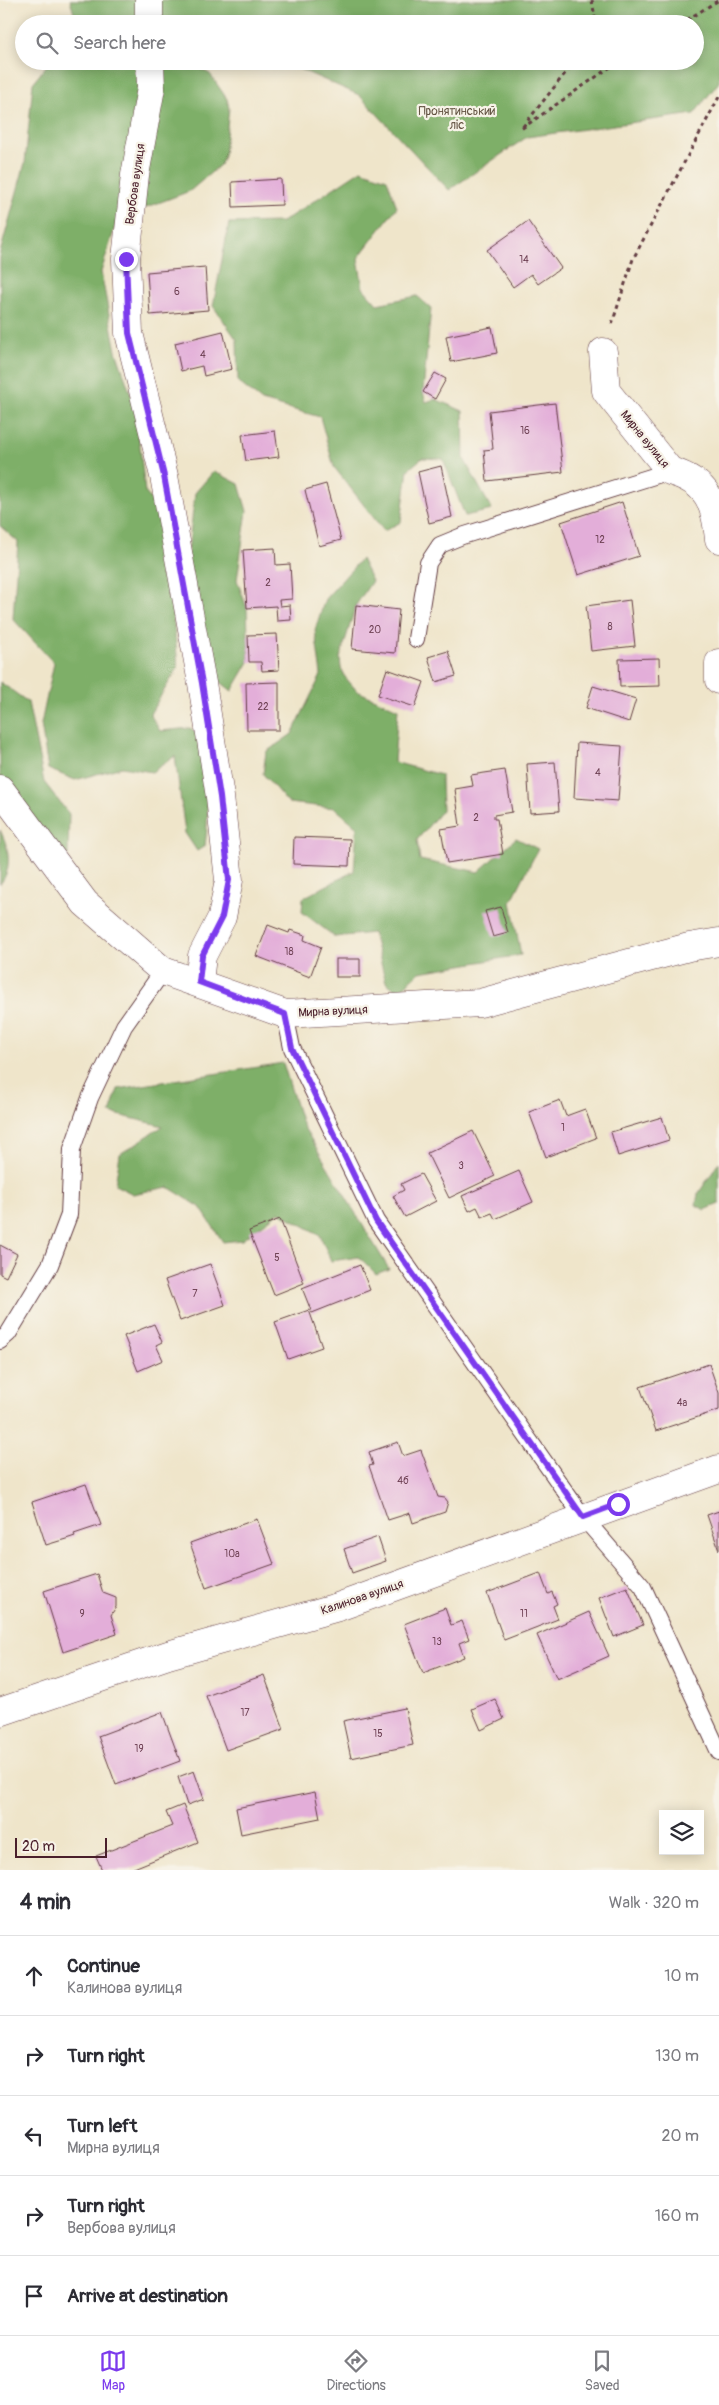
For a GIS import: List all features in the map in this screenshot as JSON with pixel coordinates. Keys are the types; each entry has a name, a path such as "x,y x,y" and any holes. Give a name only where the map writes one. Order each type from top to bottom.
{"street":[{"path":"149,0 149,15"},
{"name":"Вербова вулиця","path":"150,70 151,88 135,175 126,259 129,333 164,476 220,797 229,880 222,917 202,956 199,982"},
{"name":"Мирна вулиця","path":"603,352 606,391 670,471 685,475 707,492 717,521 719,539"},
{"path":"719,663 719,680"},
{"name":"Мирна вулиця","path":"0,789 85,903 163,971 199,982 285,1014 480,1003 689,946 719,942"},
{"name":"Калинова вулиця","path":"0,1712 168,1656 338,1607 719,1469"}],"lane":[{"path":"416,639 428,563 440,545 462,536 670,471"},
{"path":"0,1341 8,1334 53,1257 69,1215 72,1149 90,1098 124,1026 163,971"},
{"path":"285,1014 292,1048 376,1221 583,1517 643,1587 719,1752"}],"path":[{"path":"592,0 594,15"},
{"path":"695,15 719,0"},
{"path":"568,70 521,130 606,70"},
{"path":"603,352 633,259 719,97"}],"green space":[{"path":"70,0 150,0 148,15 74,15"},
{"name":"Пронятинський ліс","path":"158,0 719,0 719,82 694,114 527,137 449,190 359,95 302,70 704,70 704,15 159,15"},
{"path":"43,70 202,70 210,74 227,99 229,108 224,156 220,165 190,191 118,218 101,272 116,351 136,410 145,492 164,516 178,667 150,714 160,731 190,728 199,734 206,775 207,818 205,846 197,851 185,833 175,756 152,772 122,767 75,780 48,769 41,724 54,663 13,619 18,542 0,526 0,253 25,163 33,83"},
{"path":"361,170 387,179 397,207 358,258 363,288 377,304 417,296 431,308 423,392 426,402 435,399 463,411 464,459 492,510 465,516 443,459 422,458 408,470 401,522 384,531 334,467 320,417 262,401 238,382 237,340 213,306 229,223 282,222"},
{"path":"214,471 239,484 247,511 237,580 247,608 249,662 232,691 214,677 186,569 195,493"},
{"path":"361,559 372,581 356,605 340,658 341,668 345,677 357,691 398,709 394,762 441,775 442,810 417,840 420,860 478,872 516,838 538,849 511,902 521,955 420,972 398,992 386,982 373,933 335,937 302,912 303,898 354,871 357,827 335,808 288,803 263,774 266,752 292,734 321,675 315,630 325,599"},
{"path":"0,682 28,702 44,782 69,814 68,855 46,851 0,778"},
{"path":"0,830 6,844 8,865 7,872 0,884"},
{"path":"283,1063 302,1124 389,1269 376,1274 359,1257 331,1261 320,1235 279,1212 242,1240 223,1242 200,1207 168,1187 133,1194 115,1185 120,1154 163,1126 110,1113 118,1089"},
{"path":"719,1162 719,1204 705,1210 696,1205 698,1194"}],"building":[{"path":"281,179 282,205 233,207 232,182"},
{"path":"528,221 561,268 538,284 531,274 513,287 487,250"},
{"path":"205,267 208,310 150,315 147,272"},
{"path":"492,327 497,353 451,362 446,336"},
{"path":"223,331 232,369 204,376 202,366 181,371 175,343"},
{"path":"435,373 446,379 435,399 423,392"},
{"path":"555,403 563,472 487,481 484,450 493,449 489,411"},
{"path":"275,431 279,457 246,461 242,435"},
{"path":"441,466 452,517 429,523 418,472"},
{"path":"326,484 341,540 319,546 305,490"},
{"path":"622,502 639,556 578,575 561,522"},
{"path":"275,548 276,565 290,564 292,599 279,600 280,606 290,605 291,620 277,621 276,606 247,608 243,550"},
{"path":"630,600 635,646 591,651 586,606"},
{"path":"356,605 399,610 395,653 352,649"},
{"path":"277,634 279,670 262,671 261,662 249,662 248,635"},
{"path":"448,651 456,676 436,682 428,657"},
{"path":"659,658 660,686 620,687 619,659"},
{"path":"387,669 424,682 415,707 378,695"},
{"path":"279,682 279,730 247,730 246,683"},
{"path":"593,686 636,699 629,722 586,708"},
{"path":"577,743 622,746 618,801 574,798"},
{"path":"555,762 559,811 530,813 527,764"},
{"path":"505,770 512,812 494,815 494,819 497,819 503,854 447,863 441,829 460,826 455,789 473,786 471,775"},
{"path":"294,837 350,839 349,866 293,864"},
{"path":"501,907 508,933 493,937 485,911"},
{"path":"268,925 289,933 290,930 305,935 304,940 321,947 310,977 256,956"},
{"path":"336,959 360,959 360,977 336,977"},
{"path":"560,1100 566,1116 585,1109 596,1138 546,1157 529,1112"},
{"path":"662,1117 669,1140 618,1156 611,1132"},
{"path":"473,1131 495,1176 449,1198 427,1153"},
{"path":"519,1171 533,1202 495,1219 492,1213 482,1217 477,1207 469,1211 462,1196"},
{"path":"421,1174 436,1201 405,1217 393,1196 404,1190 401,1184"},
{"path":"280,1219 304,1283 274,1295 249,1231"},
{"path":"0,1245 17,1254 6,1277 0,1274"},
{"path":"210,1264 225,1305 180,1321 165,1280"},
{"path":"360,1265 370,1290 312,1313 302,1288"},
{"path":"309,1310 322,1347 288,1359 275,1322"},
{"path":"154,1324 162,1342 156,1345 163,1360 138,1371 124,1336"},
{"path":"709,1364 719,1393 719,1410 656,1431 640,1387"},
{"path":"398,1442 403,1456 421,1450 438,1497 445,1498 448,1502 445,1512 413,1523 410,1513 388,1520 369,1466 373,1465 369,1452"},
{"path":"86,1484 101,1525 46,1545 32,1502"},
{"path":"719,1511 719,1550 707,1515"},
{"path":"257,1519 274,1564 206,1588 190,1543"},
{"path":"378,1537 386,1561 352,1573 344,1549"},
{"path":"540,1573 548,1594 552,1592 557,1604 553,1606 558,1619 504,1640 487,1593"},
{"path":"97,1574 103,1593 116,1598 116,1607 111,1615 117,1634 63,1652 44,1591"},
{"path":"627,1587 643,1625 614,1637 599,1598"},
{"path":"445,1608 451,1625 462,1621 469,1639 459,1643 464,1657 423,1673 404,1624"},
{"path":"589,1612 609,1656 557,1679 537,1635"},
{"path":"264,1675 284,1729 226,1750 206,1696"},
{"path":"495,1699 504,1719 481,1730 472,1709"},
{"path":"405,1708 413,1745 351,1758 343,1721"},
{"path":"162,1712 180,1761 116,1785 98,1736"},
{"path":"194,1771 204,1799 187,1805 178,1777"},
{"path":"315,1792 320,1818 241,1834 236,1808"},
{"path":"183,1805 198,1842 129,1870 102,1870 96,1856 172,1826 166,1812"}],"route":[{"path":"126,259 129,333 164,476 202,683 220,797 229,880 222,917 202,956 199,982 285,1014 292,1048 376,1221 583,1517 618,1504"}]}
